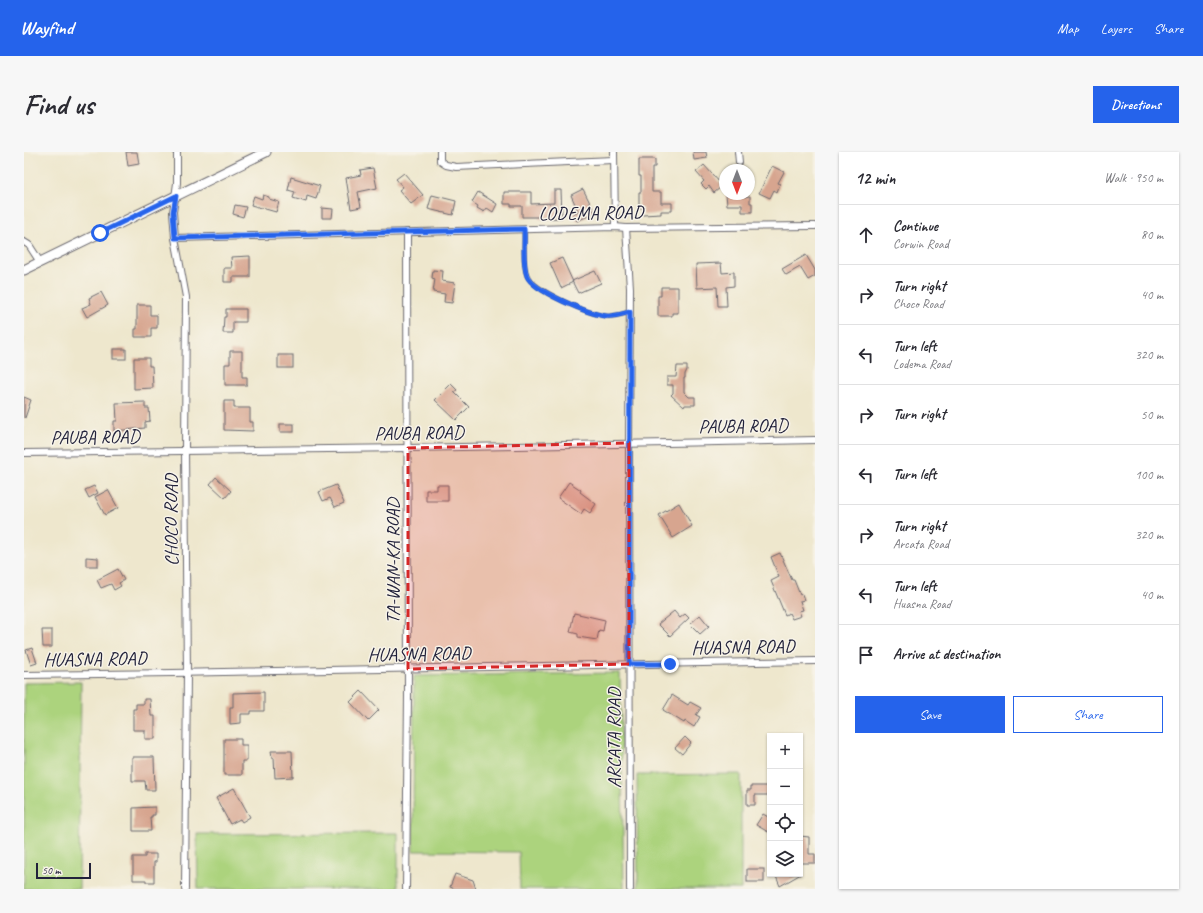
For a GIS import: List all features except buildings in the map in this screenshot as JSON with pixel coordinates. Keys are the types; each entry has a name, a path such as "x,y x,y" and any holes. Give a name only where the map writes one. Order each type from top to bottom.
{"main road":[{"path":"24,270 266,152"}],"street":[{"name":"CHOCO ROAD","path":"177,152 176,196 173,212 175,238 186,297 185,450 187,673 185,889"},
{"path":"440,152 440,161 446,165 456,167 614,160"},
{"path":"614,152 614,227"},
{"path":"738,152 739,162"},
{"name":"LODEMA ROAD","path":"175,238 614,227 815,226"},
{"name":"ARCATA ROAD","path":"626,228 630,288 630,889"},
{"name":"TA-WAN-KA ROAD","path":"406,889 408,669 407,232"},
{"path":"24,242 29,245 40,262"},
{"name":"PAUBA ROAD","path":"24,453 408,448 815,440"},
{"name":"HUASNA ROAD","path":"24,675 815,661"}],"lane":[{"path":"524,229 526,274 528,279 537,286 578,308 596,314 610,316 630,312"}],"highlighted area":[{"path":"629,443 629,664 408,669 408,448"}],"green space":[{"path":"620,673 624,889 520,889 519,852 413,851 414,676"},
{"path":"81,682 79,889 24,889 24,683"},
{"path":"741,774 741,889 638,889 637,775"},
{"path":"398,833 398,889 198,889 197,834"}],"route":[{"path":"100,233 176,196 173,212 175,238 524,229 526,274 528,279 533,283 541,289 583,310 607,316 630,312 629,664 670,664"}]}
